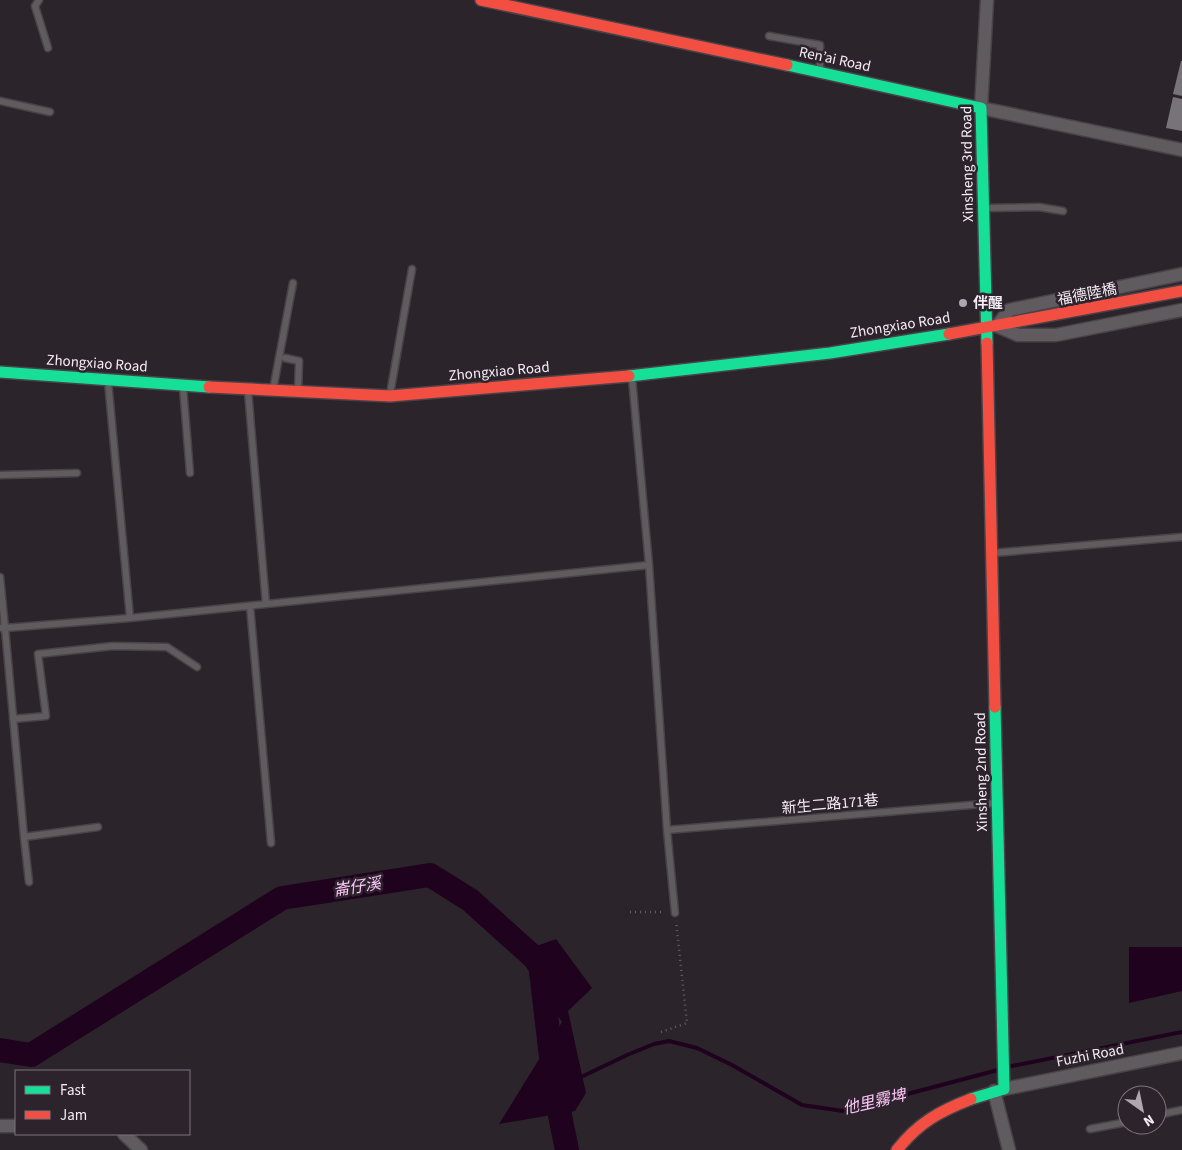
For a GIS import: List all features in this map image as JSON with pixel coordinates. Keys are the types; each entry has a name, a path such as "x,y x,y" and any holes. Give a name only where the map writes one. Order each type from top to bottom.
{"main road":[{"name":"Ren’ai Road","path":"481,0 981,108"},
{"name":"Xinsheng 3rd Road","path":"981,108 984,208 992,327"},
{"name":"福德陸橋","path":"992,327 1182,290"},
{"name":"Zhongxiao Road","path":"0,372 248,390 390,396 632,376 830,353 992,327"},
{"name":"Xinsheng 2nd Road","path":"992,327 992,553 999,1090"},
{"path":"897,1150 912,1132 934,1116 984,1094 999,1090"}],"street":[{"name":"Xinsheng 3rd Road","path":"981,108 986,0"},
{"name":"Ren’ai Road","path":"981,108 1182,150"},
{"path":"1182,274 1009,310 992,327 1018,335 1056,335 1182,310"},
{"name":"Fuzhi Road","path":"999,1090 1182,1053"},
{"path":"999,1090 1009,1150"},
{"path":"0,1126 15,1126"},
{"path":"125,1135 139,1148"}],"lane":[{"path":"39,0 35,6 48,48"},
{"path":"769,36 820,44 820,72"},
{"path":"0,102 50,112"},
{"path":"984,208 1039,208 1063,211"},
{"path":"390,396 412,269"},
{"path":"273,391 292,283"},
{"path":"285,358 299,361 298,392"},
{"path":"632,376 649,565 667,830 675,913"},
{"path":"108,380 130,618"},
{"path":"183,386 190,474"},
{"path":"248,390 266,604"},
{"path":"0,475 77,473"},
{"path":"992,553 1182,537"},
{"path":"2,628 130,618 649,565"},
{"path":"0,577 2,628 29,882"},
{"path":"250,606 270,843"},
{"path":"12,719 46,716 38,654 113,646 167,647 197,667"},
{"name":"新生二路171巷","path":"667,830 996,803"},
{"path":"24,837 98,827"},
{"path":"1167,1113 1182,1110"},
{"path":"1090,1129 1117,1124"}],"path":[{"path":"630,912 657,911 675,913 687,1023 661,1032"}],"shaded area":[{"path":"556,939 592,988 568,1011 586,1093 575,1111 499,1124 562,1022 517,953"},
{"path":"1129,947 1182,947 1182,991 1129,1003"}],"building":[{"path":"1182,61 1182,96 1173,94"},
{"path":"1173,97 1182,99 1182,131 1166,128"}],"waterway":[{"name":"崙仔溪","path":"0,1050 31,1055 282,898 430,875 470,900 540,963 555,1091 567,1150"},
{"name":"他里霧埤","path":"1007,1067 1182,1032"},
{"name":"他里霧埤","path":"579,1078 627,1055 654,1044 669,1041 697,1048 732,1065 802,1105 843,1111 998,1070"}],"traffic: fast":[{"path":"787,65 981,108 987,343"},
{"path":"629,376 830,353 949,334"},
{"path":"0,372 209,387"},
{"path":"971,1099 1004,1089 995,707"}],"traffic: jam":[{"path":"481,0 787,65"},
{"path":"949,334 1182,291"},
{"path":"987,343 995,707"},
{"path":"209,387 390,396 629,376"},
{"path":"897,1150 921,1125 949,1108 971,1099"}],"place":[{"name":"伴醒","path":"963,303"}]}
